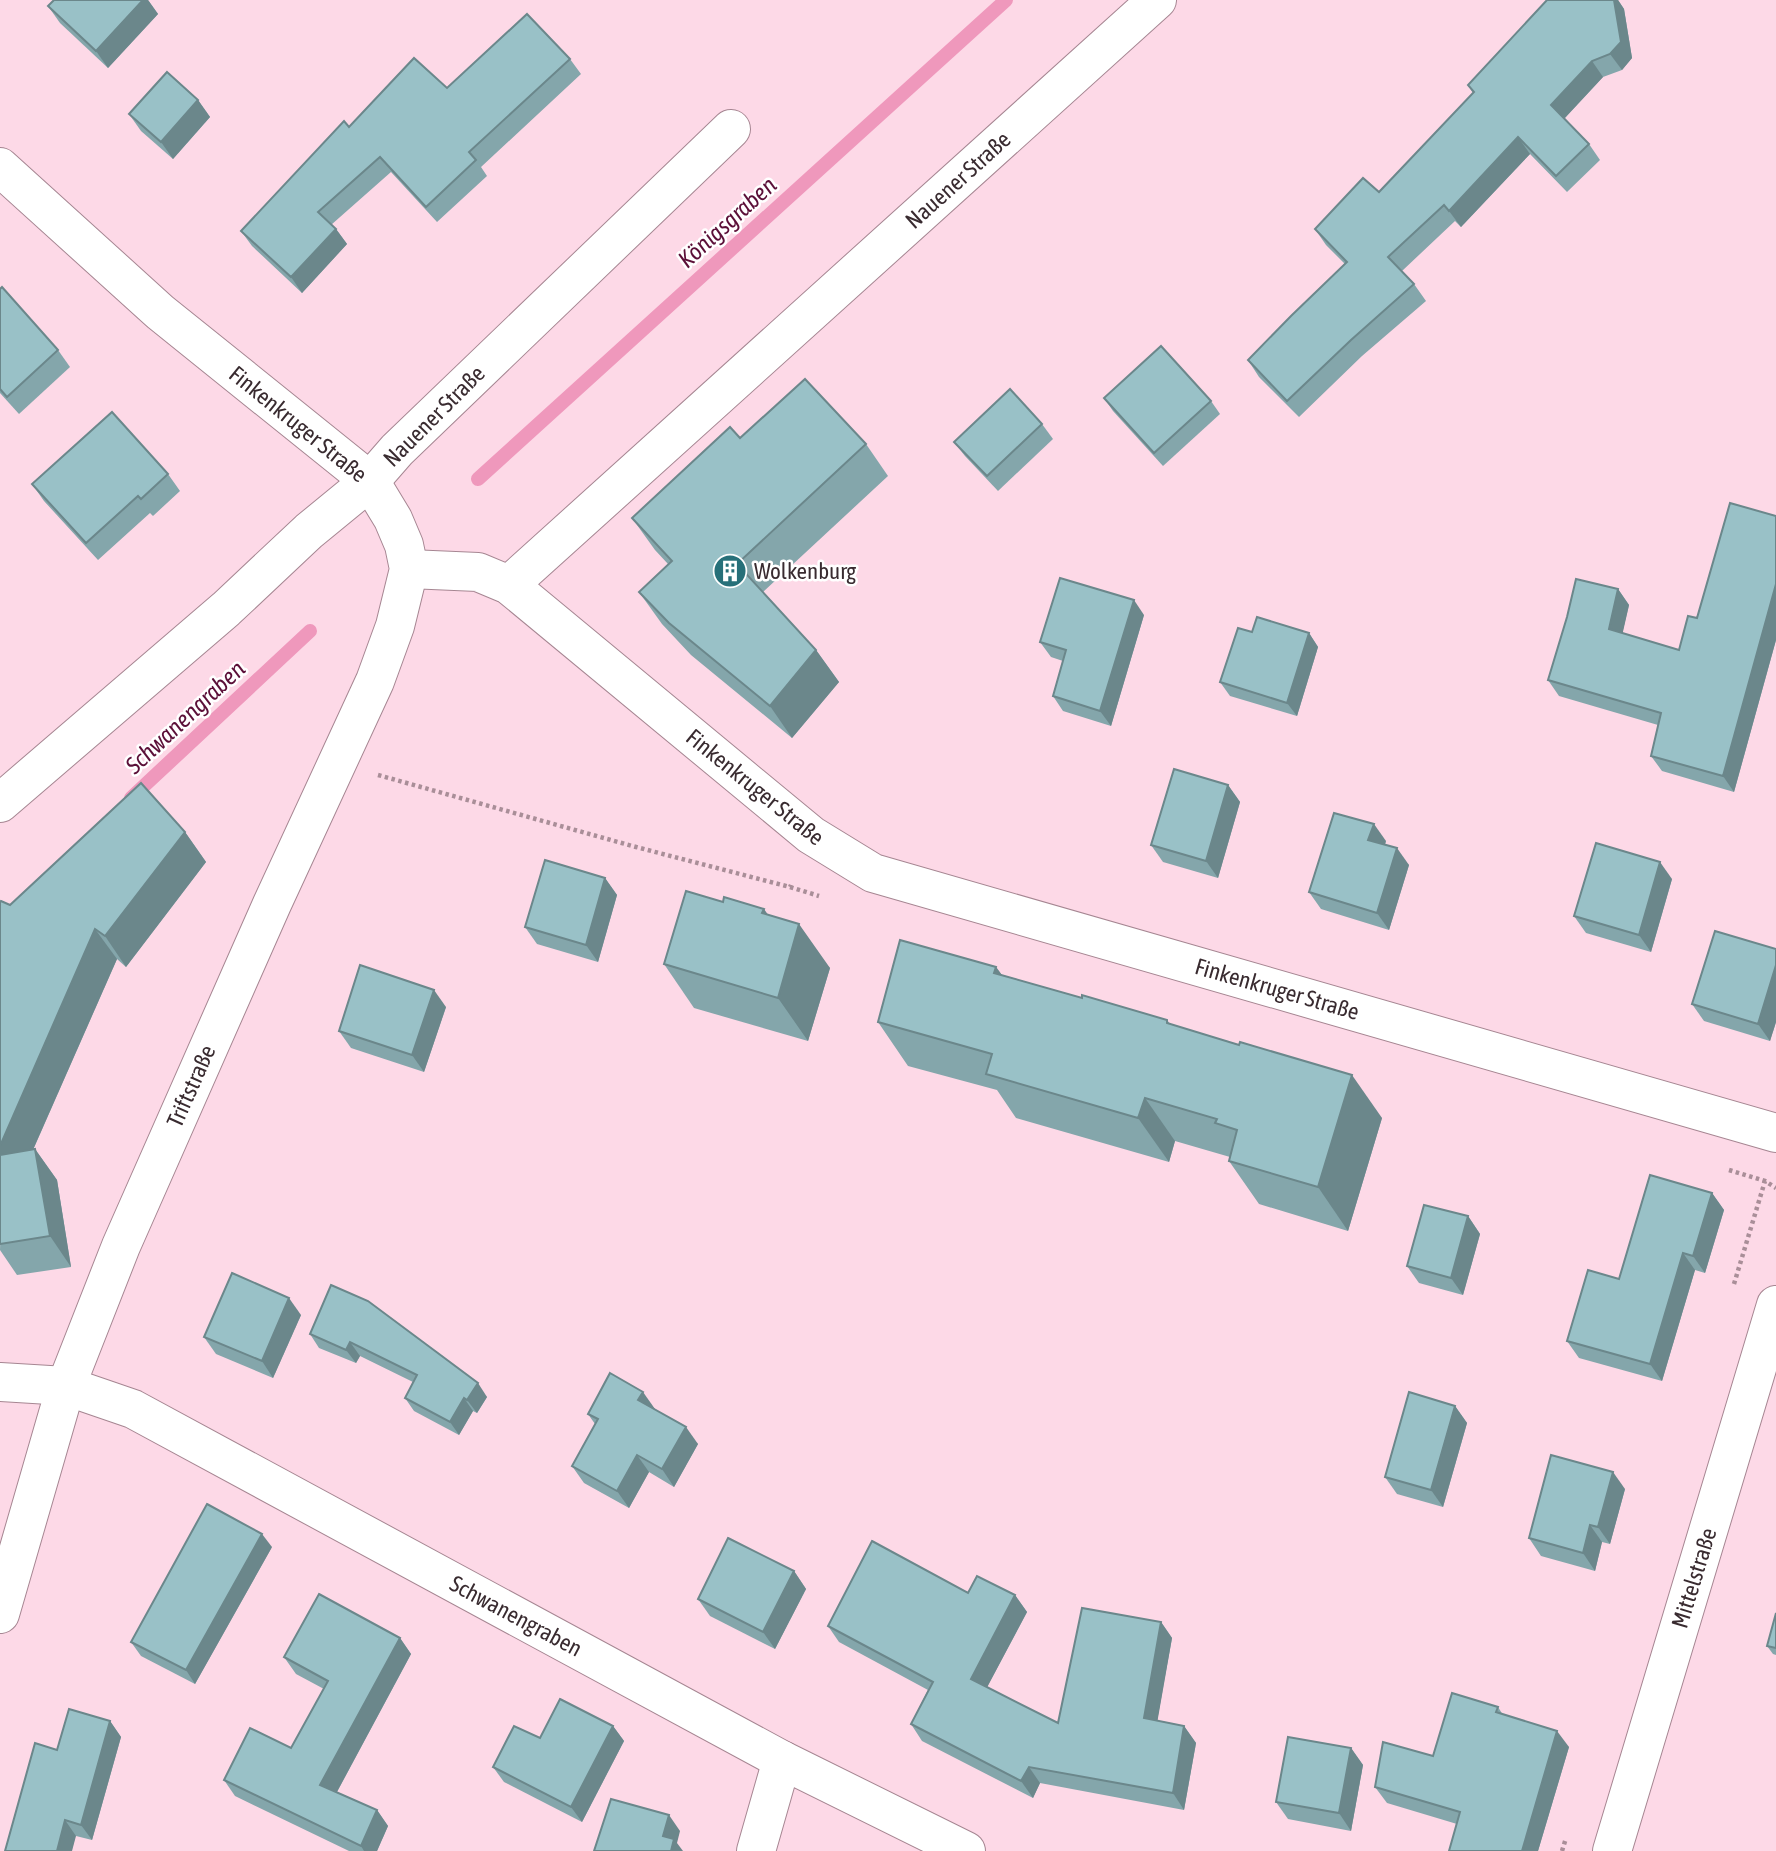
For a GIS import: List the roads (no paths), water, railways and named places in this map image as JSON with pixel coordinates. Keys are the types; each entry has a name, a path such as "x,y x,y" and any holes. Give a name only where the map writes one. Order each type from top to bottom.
{"street":[{"name":"Nauener Straße","path":"509,585 1157,0"},
{"name":"Nauener Straße","path":"0,803 226,609 309,531 370,481 397,450 732,130"},
{"name":"Finkenkruger Straße","path":"0,167 160,312 370,481 393,519 404,545 409,569 478,572 509,585 811,835 873,873 1776,1133"},
{"name":"Triftstraße","path":"0,1615 66,1386 121,1245 272,904 375,681 396,626 409,569"},
{"name":"Mittelstraße","path":"1612,1851 1776,1305"},
{"name":"Schwanengraben","path":"0,1382 66,1386 133,1409 782,1760 965,1851"},
{"path":"756,1851 782,1760"}],"waterway":[{"name":"Königsgraben","path":"478,479 1006,0"},
{"name":"Schwanengraben","path":"131,798 310,631"}],"place":[{"name":"Wolkenburg","path":"730,571"}]}
